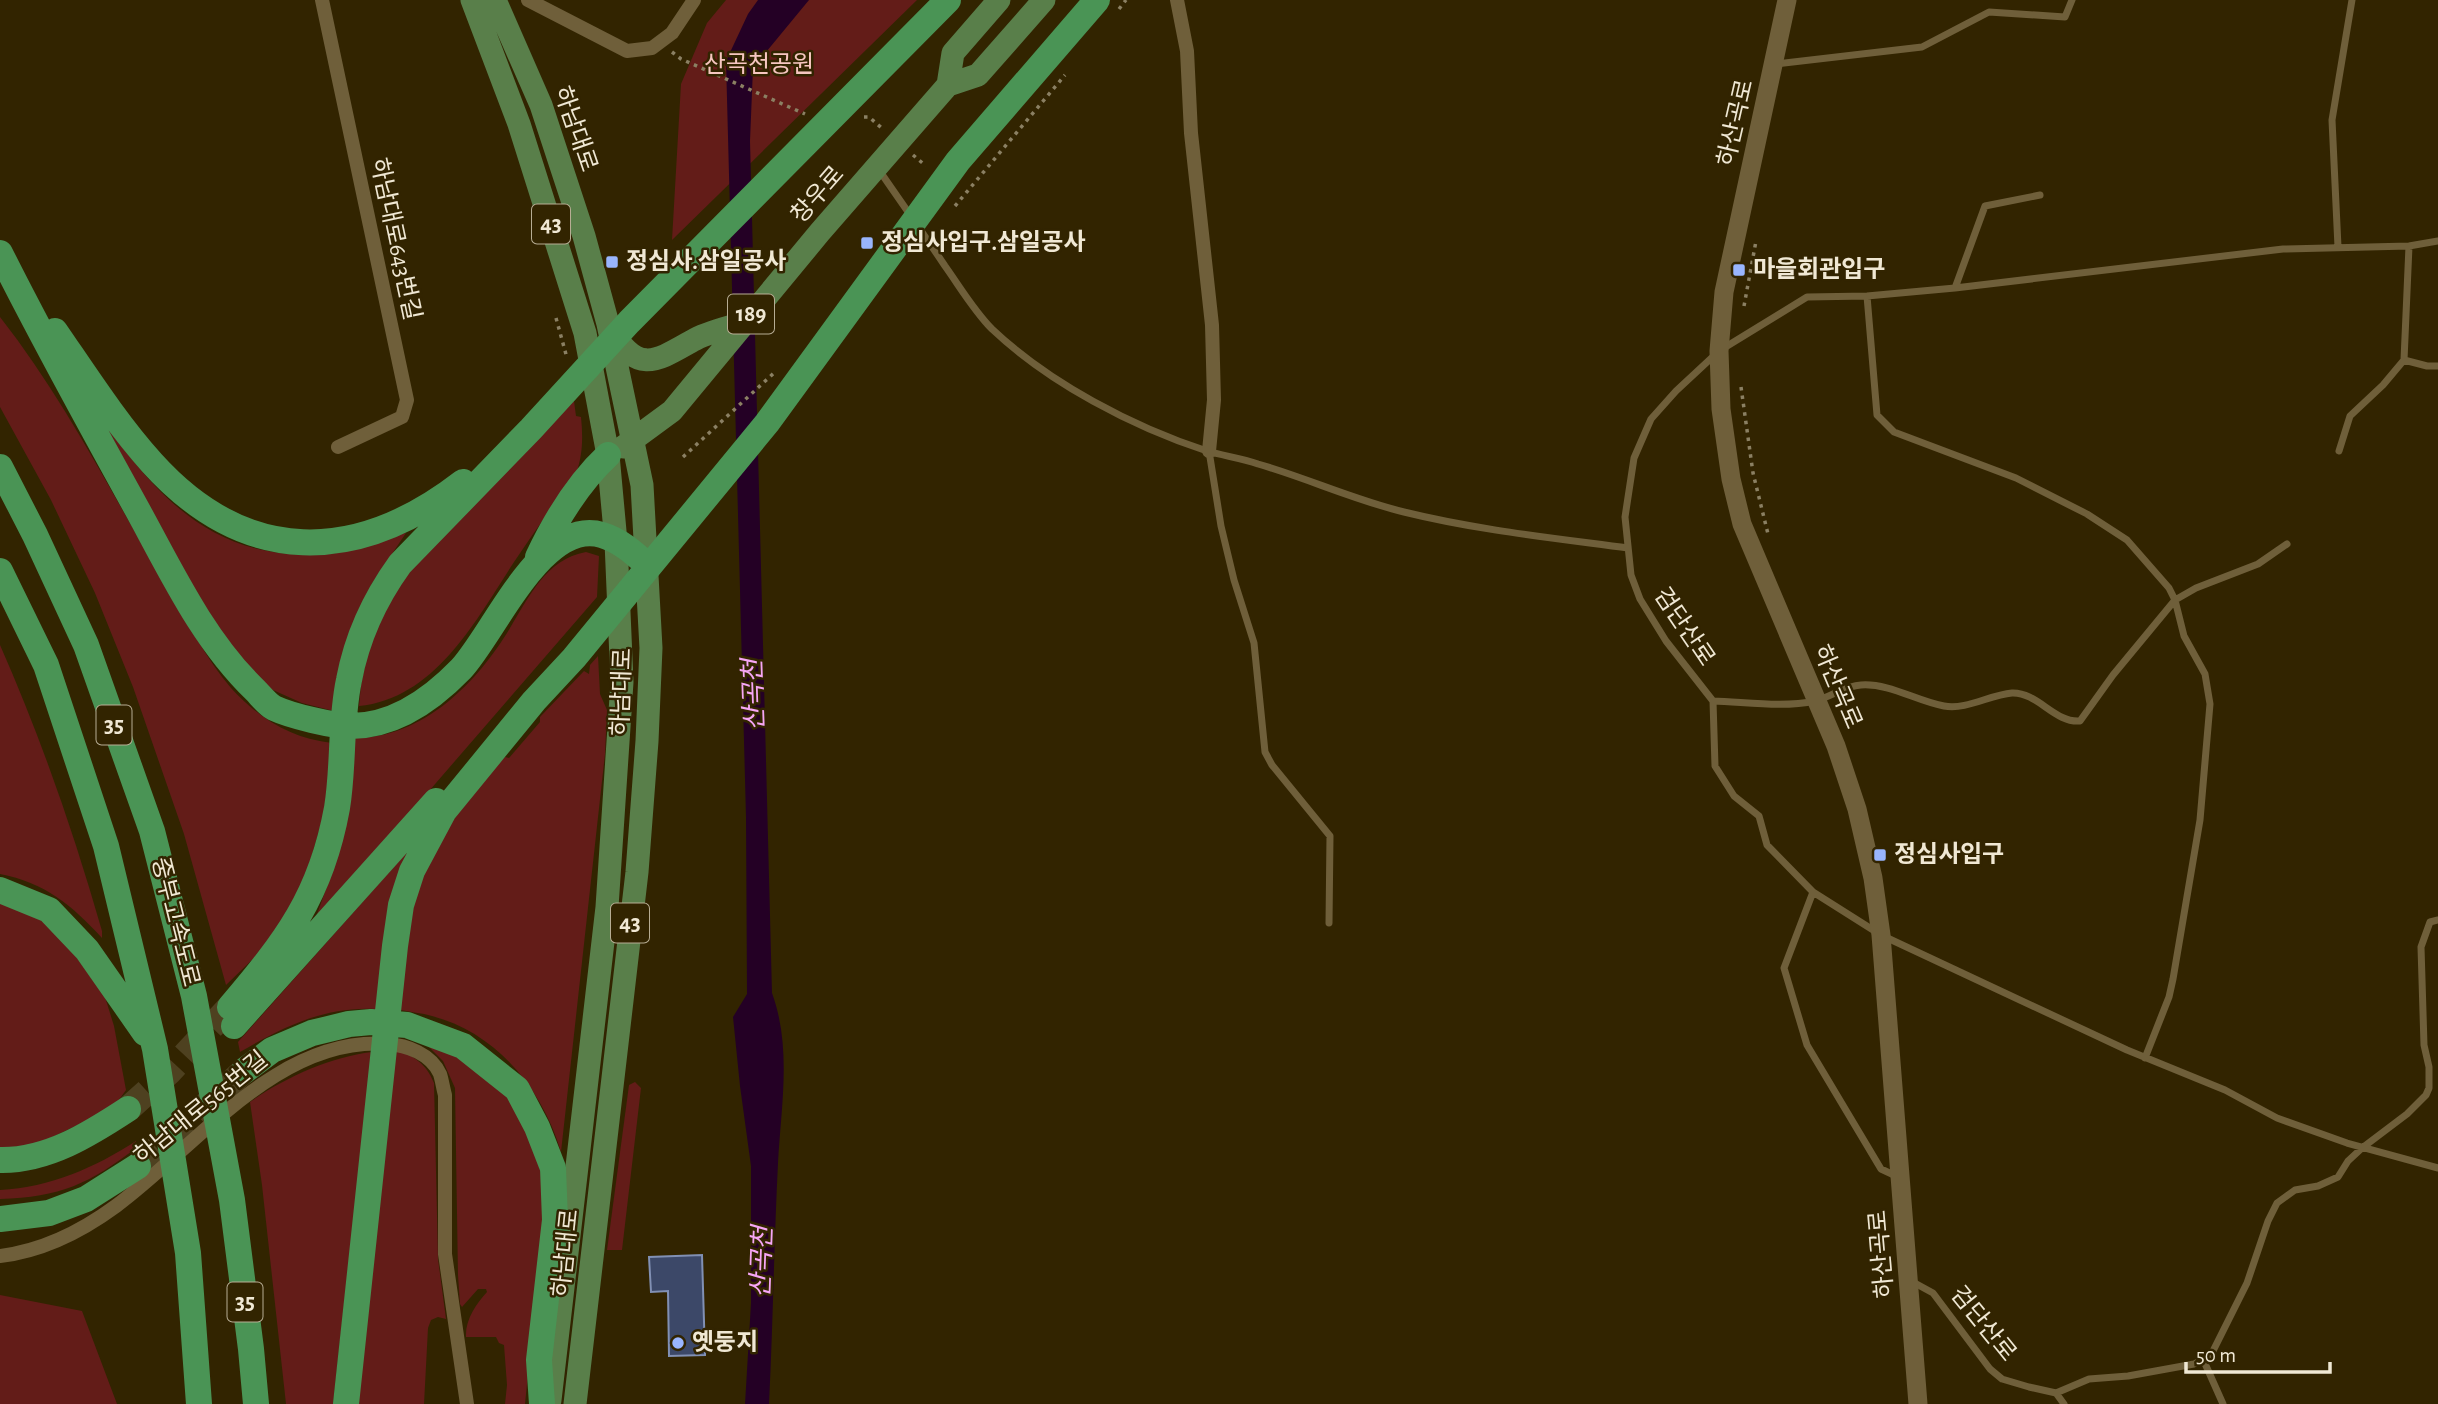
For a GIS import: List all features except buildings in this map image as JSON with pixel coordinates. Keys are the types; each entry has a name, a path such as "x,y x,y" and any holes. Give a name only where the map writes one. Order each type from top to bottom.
{"highway":[{"path":"948,0 629,322 531,429 400,564 388,580 360,635 348,682 341,777 330,838 312,894 286,939 232,1017 574,658 767,423 958,161 1097,0"},
{"path":"0,251 48,348 180,586 218,648 242,678 273,708 319,722 351,726 384,722 425,701 462,668 535,563 550,531 588,474 608,455"},
{"path":"0,251 118,421 152,464 177,488 204,508 257,536 287,542 320,543 354,538 387,528 450,492 531,429"},
{"name":"중부고속도로","path":"0,467 86,645 152,831 194,996 232,1200 256,1404"},
{"path":"535,563 557,545 586,533 602,535 616,542 646,564"},
{"name":"중부고속도로","path":"0,571 46,664 102,834 155,1049 188,1253 199,1404"},
{"path":"346,1404 401,905 412,871 444,811 534,701"},
{"path":"0,890 49,910 94,958 155,1049"},
{"path":"244,1071 272,1050 312,1034 349,1024 371,1022 407,1025 440,1035 463,1046 517,1089 537,1127 553,1168 555,1220 539,1360 542,1404"},
{"path":"0,1160 11,1161 61,1148 128,1116 57,1161 0,1172"},
{"path":"0,1219 49,1213 74,1204 138,1166"}],"main road":[{"name":"하남대로","path":"472,0 519,124 584,333 608,455 616,542 622,682 607,907 549,1404"},
{"name":"하남대로","path":"495,0 541,105 584,236 608,324 642,485 651,648 648,741 638,859 575,1404"},
{"path":"948,85 953,53 999,0"},
{"name":"창우로","path":"608,455 672,411 820,232 948,85 978,75 1044,0"},
{"path":"608,324 620,345 635,356 659,359 693,340 743,323"}],"street":[{"name":"하남대로643번길","path":"323,0 407,400 402,417 338,447"},
{"path":"528,0 627,51 652,48 666,38 694,0"},
{"path":"1177,0 1187,51 1191,133 1212,326 1214,400 1209,451"},
{"name":"하산곡로","path":"1787,0 1724,292 1719,351 1721,409 1731,479 1742,524 1836,746 1857,809 1873,878 1881,935 1918,1404"},
{"name":"하남대로565번길","path":"0,1256 21,1254 70,1236 104,1214 262,1083 292,1065 363,1042 404,1045 425,1057 439,1073 445,1095 446,1254 467,1404"}],"lane":[{"path":"1775,64 1922,47 1989,12 2065,17 2072,0"},
{"path":"2338,247 2332,120 2352,0"},
{"path":"876,166 969,301 990,327 1024,357 1124,417 1168,437 1209,451 1258,463 1361,500 1404,512 1480,527 1628,548"},
{"path":"1955,288 1985,206 2040,195"},
{"name":"검단산로","path":"2438,242 2409,246 2283,249 1955,288 1867,296 1807,297 1719,351 1651,419 1634,458 1625,517 1631,575 1640,599 1666,641 1713,701 1715,766 1734,796 1759,816 1767,845 1813,892 1881,935 2145,1058 2225,1090 2277,1118 2362,1147 2438,1168"},
{"path":"2339,451 2350,416 2383,385 2404,360 2409,246"},
{"path":"1867,296 1877,415 1894,432 2017,478 2087,514 2127,540 2169,588 2175,600 2184,636 2205,674 2210,704 2200,820 2169,997 2145,1058"},
{"path":"2404,360 2438,366"},
{"path":"1209,451 1221,526 1234,580 1254,643 1265,752 1272,765 1330,836 1329,923"},
{"path":"2175,600 2196,588 2258,564 2287,544"},
{"name":"검단산로","path":"1713,701 1779,704 1816,701 1842,689 1862,685 1902,691 1945,706 1962,705 2014,693 2040,702 2071,722 2080,721 2113,675 2175,600"},
{"path":"1813,892 1784,968 1807,1045 1881,1169 1900,1178"},
{"path":"2064,1404 2056,1392 2089,1378 2128,1376 2194,1364 2211,1355 2247,1283 2268,1220 2277,1203 2295,1190 2318,1186 2338,1177 2348,1161 2362,1147 2407,1114 2426,1095 2429,1088 2429,1067 2424,1045 2421,947 2430,922 2438,920"},
{"name":"검단산로","path":"1909,1280 1933,1293 1990,1369 2002,1378 2056,1392"},
{"path":"2203,1359 2222,1404"}],"path":[{"path":"681,59 808,116"},
{"path":"683,457 735,409"}],"green space":[{"name":"산곡천공원","path":"726,0 917,0 672,240 681,84 707,23"},
{"path":"0,317 68,416 222,677 241,699 264,718 303,737 332,743 325,810 300,896 257,955 226,985 184,834 133,687 95,593 51,500 0,407"},
{"path":"86,398 158,489 185,513 214,532 247,546 285,554 328,554 406,533 371,585 334,711 302,703 264,686 232,655"},
{"path":"574,401 576,416 581,417 582,431 576,474 469,631 432,672 410,688 386,700 359,706 369,646 396,586"},
{"path":"586,552 599,556 597,597 384,843 316,917 335,864 355,738 380,736 403,729 446,704 497,649 532,592 549,571 560,562"},
{"path":"0,645 56,786 91,894 102,938 57,897 30,883 0,874"},
{"path":"598,656 600,694 607,710 605,754 561,1152 553,1129 529,1086 497,1050 455,1024 400,1010 411,917 419,887 434,852 479,785 505,757 509,758 540,722 540,717 584,671 589,674 590,665"},
{"path":"408,851 376,1009 339,1011 305,1020 240,1052 238,1042"},
{"path":"0,901 54,926 105,997 114,1026 126,1090 113,1108 40,1143 0,1150"},
{"path":"429,1041 495,1078 531,1131 546,1196 525,1404 505,1404 507,1385 504,1345 499,1343 496,1337 466,1337 467,1324 472,1313 487,1292 486,1289 478,1289 462,1307 460,1304 455,1088 443,1061 426,1044"},
{"path":"396,1048 419,1061 434,1083 438,1259 446,1319 438,1317 431,1320 428,1328 424,1404 356,1404"},
{"path":"372,1052 333,1404 286,1404 250,1102 308,1070"},
{"path":"635,1082 641,1088 622,1250 607,1250 629,1085"},
{"path":"136,1141 137,1147 120,1160 73,1186 40,1195 0,1199 0,1190 37,1185 88,1168"},
{"path":"0,1295 82,1311 117,1404 0,1404"}],"water":[{"name":"산곡천","path":"758,0 809,0 753,68 750,141 772,993 782,1035 784,1077 769,1404 745,1404 751,1303 751,1166 733,1017 747,994 746,817 726,61 748,14"}],"tunnel":[{"path":"128,1109 169,1072 230,1007"},
{"path":"138,1166 244,1071"}],"place":[{"name":"정심사입구.삼일공사","path":"867,243"},
{"name":"정심사.삼일공사","path":"612,262"},
{"name":"마을회관입구","path":"1739,270"},
{"name":"정심사입구","path":"1880,855"},
{"name":"옛둥지","path":"678,1343"}]}
